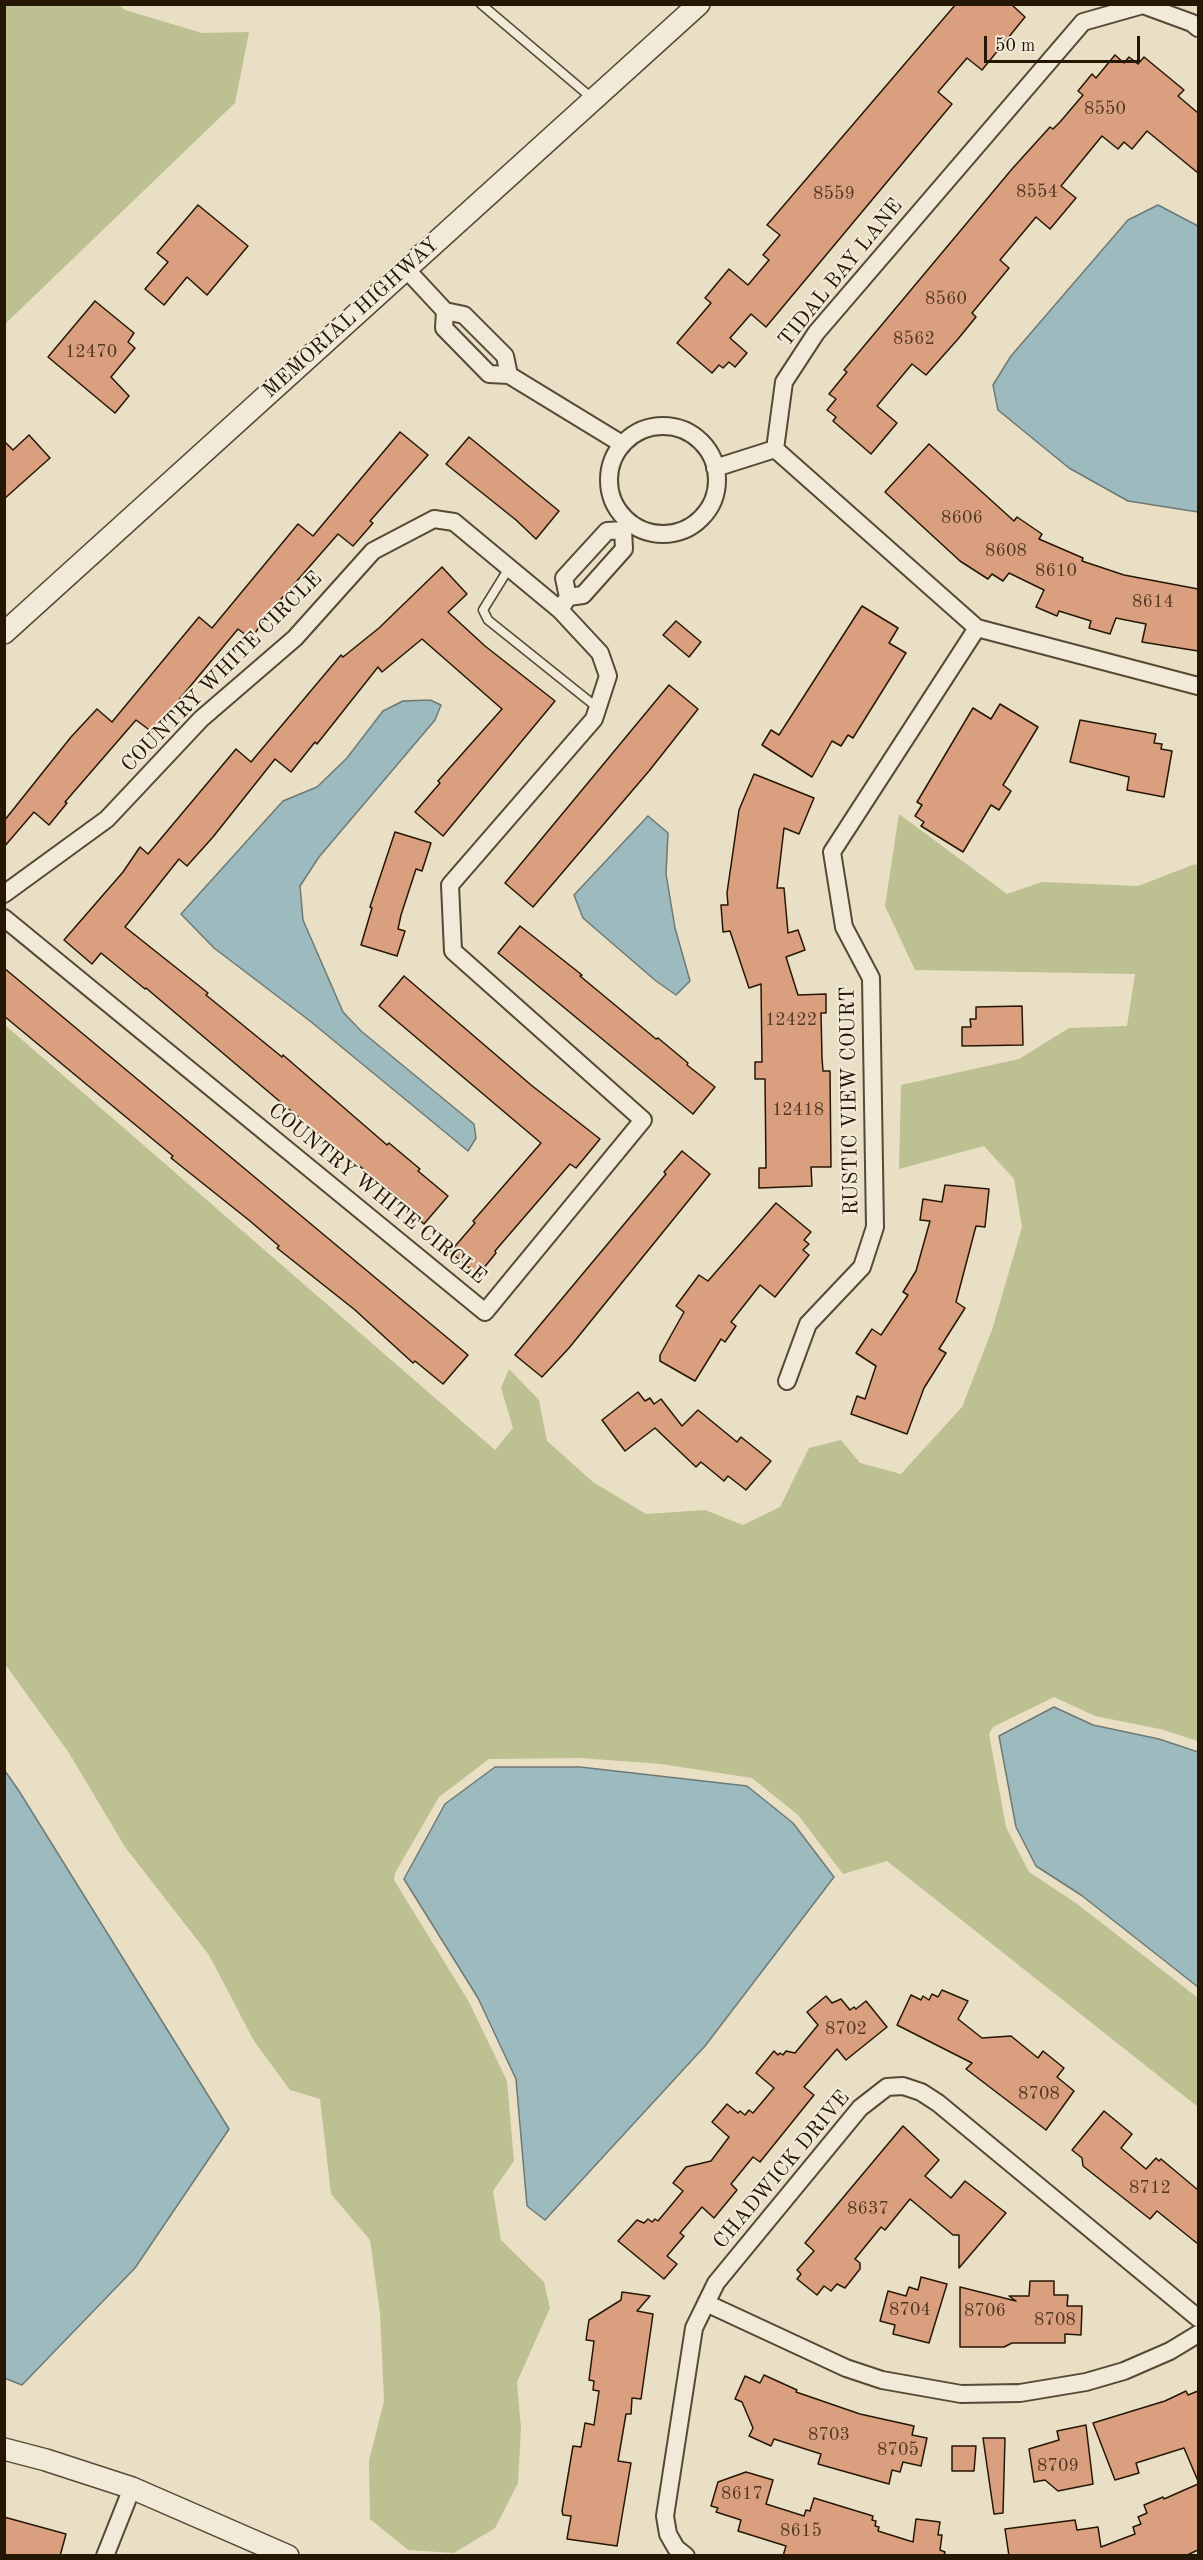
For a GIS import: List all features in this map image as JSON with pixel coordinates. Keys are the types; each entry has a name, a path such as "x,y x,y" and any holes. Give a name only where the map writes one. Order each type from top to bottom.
{"street":[{"name":"MEMORIAL HIGHWAY","path":"4,633 699,4"},
{"name":"TIDAL BAY LANE","path":"775,449 784,382 816,333 1083,22 1143,5 1192,23 1198,28"},
{"path":"406,269 445,311 464,315 505,356 509,375"},
{"path":"445,311 444,328 489,374 509,375 622,444"},
{"path":"715,468 713,458 704,443 689,432 671,426 653,426 636,432 622,444 612,459 609,485 617,510 626,526 624,549 583,595 564,604 564,578 608,531 626,526 662,535 679,532 695,524 708,511 716,494 715,468"},
{"path":"715,468 775,449 977,628 1198,686"},
{"name":"COUNTRY WHITE CIRCLE","path":"4,894 107,819 201,719 295,638 373,551 434,519 454,522 509,568 564,604 600,653 608,676 594,719 450,885 453,951 644,1120 485,1312 4,918"},
{"name":"RUSTIC VIEW COURT","path":"787,1381 808,1324 862,1267 875,1227 871,978 844,927 832,852 977,628"},
{"name":"CHADWICK DRIVE","path":"686,2556 676,2548 668,2534 665,2516 689,2348 694,2328 717,2283 860,2108 887,2087 903,2086 921,2092 938,2103 1198,2318"},
{"path":"706,2303 846,2368 882,2380 961,2394 1020,2393 1086,2382 1133,2367 1170,2351 1198,2334"},
{"path":"4,2450 132,2488 288,2556"},
{"path":"105,2556 132,2488"}],"lane":[{"path":"481,4 594,100"},
{"path":"509,568 483,610 488,620 599,709"}],"green space":[{"path":"5,4 119,5 125,10 202,33 249,32 235,103 5,324"},
{"path":"899,814 1007,894 1042,882 1138,886 1195,864 1198,867 1198,1741 1160,1729 1095,1716 1054,1697 993,1727 989,1734 1006,1827 1029,1872 1076,1903 1198,1998 1198,2107 887,1861 843,1874 798,1815 752,1778 661,1764 580,1758 489,1759 439,1797 395,1873 394,1880 469,2002 507,2081 514,2161 493,2191 501,2240 544,2282 550,2308 517,2382 521,2428 518,2483 495,2528 454,2553 408,2550 370,2519 369,2461 384,2401 380,2313 370,2240 331,2194 320,2099 290,2090 254,2041 209,1955 125,1847 69,1753 5,1664 5,1025 495,1450 513,1428 501,1388 509,1369 539,1400 547,1441 593,1482 646,1514 705,1510 743,1525 780,1507 809,1448 841,1440 860,1463 901,1474 962,1407 992,1330 1022,1227 1014,1179 984,1146 899,1169 901,1085 1019,1059 1069,1028 1127,1026 1135,974 915,970 885,906"}],"water":[{"path":"1158,205 1198,226 1198,512 1128,501 1069,468 998,410 993,385 1011,356 1128,220"},
{"path":"430,700 441,705 435,720 319,857 300,886 303,920 343,1012 361,1031 474,1124 476,1138 468,1151 310,1021 214,948 181,914 283,801 317,787 347,758 383,711 403,701"},
{"path":"648,816 668,833 666,874 675,928 690,981 676,995 656,981 583,918 574,895"},
{"path":"1054,1707 1093,1725 1159,1739 1198,1752 1198,1987 1081,1895 1036,1866 1016,1827 999,1736"},
{"path":"495,1767 580,1767 747,1786 793,1823 834,1877 705,2046 545,2220 527,2206 516,2079 478,1998 404,1879 445,1804"},
{"path":"5,1771 229,2129 135,2268 22,2385 4,2378"}],"building":[{"path":"956,4 1011,4 1025,17 982,70 967,58 938,92 952,104 766,327 751,314 730,338 747,353 735,367 729,362 723,368 719,365 712,373 677,343 711,303 705,298 729,269 748,285 769,260 763,255 780,235 767,225"},
{"path":"1115,55 1124,63 1129,57 1138,64 1144,57 1184,90 1178,96 1198,113 1198,173 1147,131 1132,149 1124,142 1118,149 1102,136 1061,186 1076,198 1050,229 1036,217 1000,260 1009,268 972,313 976,317 958,339 926,375 912,364 877,406 897,423 871,454 833,421 836,417 827,410 836,399 829,394 847,372 844,370 1012,169 1050,127 1053,129 1060,122 1083,95 1078,91 1092,74 1096,78"},
{"path":"198,205 248,246 207,295 187,277 164,305 145,289 168,262 157,253"},
{"path":"95,301 134,333 128,342 135,348 111,377 129,396 115,413 48,357"},
{"path":"400,432 428,455 370,521 373,523 353,546 338,534 268,614 251,639 238,629 152,732 136,720 65,802 67,803 49,825 34,812 4,847 4,821 71,737 97,709 112,722 199,617 212,628 298,524 313,536"},
{"path":"29,435 50,458 4,499 4,441 13,450"},
{"path":"469,437 559,511 536,539 446,464"},
{"path":"929,444 1014,521 1017,517 1042,534 1039,539 1083,558 1082,561 1124,575 1198,589 1198,651 1142,642 1146,624 1116,618 1110,634 1089,628 1091,621 1059,611 1057,616 1036,607 1044,590 1009,573 1003,581 992,574 988,579 960,561 885,492"},
{"path":"442,567 467,594 448,612 485,646 555,701 443,836 415,812 440,783 438,781 502,709 422,639 382,672 378,667 317,744 315,742 291,772 275,759 213,837 187,866 179,859 125,927 208,993 206,995 282,1057 283,1055 387,1145 389,1143 448,1196 424,1224 399,1203 402,1200 357,1164 356,1166 146,988 101,953 92,964 64,940 123,872 140,847 148,854 236,749 251,762 341,655 343,657 379,628"},
{"path":"862,606 898,628 889,643 906,653 853,738 848,735 841,746 832,741 812,777 762,745 771,730 779,735"},
{"path":"676,621 701,642 689,657 663,635"},
{"path":"669,685 698,709 649,771 533,907 505,883"},
{"path":"1000,704 1038,727 1003,785 1011,791 999,810 991,805 963,852 921,826 924,822 915,816 922,805 917,802 973,708 991,719"},
{"path":"1080,720 1156,734 1154,743 1162,744 1161,749 1172,751 1164,797 1127,790 1129,777 1070,762"},
{"path":"754,774 814,798 799,834 784,828 777,888 784,888 788,933 798,930 805,950 786,957 798,995 826,994 826,1013 821,1013 822,1058 823,1071 830,1071 831,1167 811,1167 812,1186 759,1188 759,1168 766,1168 765,1079 755,1079 755,1062 762,1062 761,984 749,988 730,931 723,932 721,905 728,905 727,893 739,810"},
{"path":"395,832 431,843 422,871 416,869 401,915 398,929 405,931 397,956 361,945 372,908 370,907"},
{"path":"520,926 715,1087 693,1114 498,953"},
{"path":"4,968 468,1355 443,1384 415,1361 413,1363 355,1310 277,1248 279,1246 250,1221 171,1158 173,1156 4,1016"},
{"path":"404,976 531,1085 600,1139 576,1168 570,1164 495,1251 496,1253 478,1275 450,1252 475,1223 473,1221 541,1143 379,1006"},
{"path":"1022,1006 1023,1045 962,1046 962,1027 971,1027 970,1019 976,1019 976,1007"},
{"path":"682,1151 710,1174 569,1348 542,1377 515,1355 666,1174 664,1172"},
{"path":"945,1185 989,1189 985,1227 976,1226 956,1302 965,1308 939,1349 946,1353 924,1388 907,1434 851,1414 857,1396 865,1399 876,1366 856,1353 872,1329 881,1335 908,1295 903,1292 916,1271 930,1221 920,1220 923,1199 942,1202"},
{"path":"776,1203 811,1232 804,1240 809,1244 803,1250 809,1255 775,1297 760,1285 731,1322 736,1326 725,1342 721,1339 695,1381 660,1361 660,1355 684,1312 676,1306 699,1275 708,1281"},
{"path":"638,1392 645,1401 650,1398 654,1404 661,1399 682,1426 698,1410 737,1442 741,1437 771,1461 746,1490 728,1476 724,1481 701,1462 696,1467 655,1428 625,1451 602,1420"},
{"path":"942,1990 968,2001 958,2019 982,2038 1011,2036 1038,2058 1043,2051 1064,2068 1057,2077 1074,2091 1046,2130 966,2069 972,2063 897,2025 911,1995 921,2000 923,1996 929,2000 932,1994 938,1997"},
{"path":"826,1996 832,2003 841,1999 850,2010 854,2007 856,2009 866,2001 887,2027 846,2060 837,2049 804,2087 814,2095 760,2162 753,2157 731,2184 737,2190 714,2218 702,2207 680,2233 684,2236 667,2256 677,2264 664,2279 618,2241 637,2220 644,2223 648,2219 652,2222 655,2219 658,2221 683,2191 673,2183 686,2167 711,2161 729,2137 712,2122 727,2104 738,2113 740,2111 745,2115 749,2110 753,2113 774,2088 756,2073 774,2051 778,2055 780,2053 783,2055 786,2051 795,2053 818,2025 807,2012"},
{"path":"1104,2111 1132,2134 1121,2148 1146,2169 1156,2158 1159,2161 1161,2159 1198,2190 1198,2244 1157,2211 1150,2219 1083,2166 1082,2158 1072,2150"},
{"path":"903,2126 939,2160 925,2176 951,2198 965,2181 1006,2213 959,2268 959,2235 953,2235 910,2199 885,2230 881,2227 855,2259 860,2263 860,2269 845,2288 837,2284 831,2291 824,2286 817,2295 797,2279 801,2274 797,2270 814,2251 805,2243"},
{"path":"921,2277 947,2284 929,2343 893,2334 895,2325 880,2321 888,2291 906,2296 909,2287 918,2290"},
{"path":"1030,2281 1054,2281 1054,2295 1068,2295 1067,2306 1082,2306 1081,2335 1065,2334 1065,2343 1012,2343 1004,2347 960,2347 960,2287 1016,2301 1009,2296 1029,2296"},
{"path":"622,2292 650,2296 637,2311 653,2314 641,2399 632,2398 631,2414 626,2414 618,2461 631,2463 617,2546 567,2539 571,2516 563,2515 562,2511 573,2446 581,2447 585,2423 594,2425 599,2391 593,2390 594,2381 589,2380 594,2341 586,2340 589,2320 621,2300"},
{"path":"764,2375 797,2390 796,2392 860,2414 914,2426 912,2435 927,2438 921,2466 903,2462 900,2472 892,2470 889,2484 818,2464 821,2454 774,2439 771,2446 749,2436 753,2428 742,2402 735,2399 745,2376 760,2383"},
{"path":"1186,2391 1188,2395 1198,2391 1198,2481 1184,2448 1136,2463 1139,2473 1115,2480 1093,2423 1165,2401"},
{"path":"1086,2425 1093,2484 1058,2491 1045,2480 1034,2482 1029,2449 1059,2440 1057,2431"},
{"path":"983,2438 1005,2438 1003,2513 994,2514"},
{"path":"952,2446 976,2446 974,2471 952,2471"},
{"path":"746,2472 773,2480 766,2504 804,2516 806,2510 810,2511 814,2498 873,2516 872,2520 876,2521 875,2526 879,2527 878,2531 913,2542 916,2519 940,2522 938,2535 942,2535 940,2550 945,2552 944,2556 783,2556 786,2546 738,2531 741,2520 716,2512 718,2508 711,2506 718,2482"},
{"path":"1198,2484 1198,2550 1185,2556 1009,2556 1005,2529 1075,2520 1077,2530 1098,2527 1101,2547 1135,2534 1133,2527 1141,2524 1138,2517 1147,2513 1144,2505"},
{"path":"4,2517 66,2534 60,2556 4,2556"}]}
